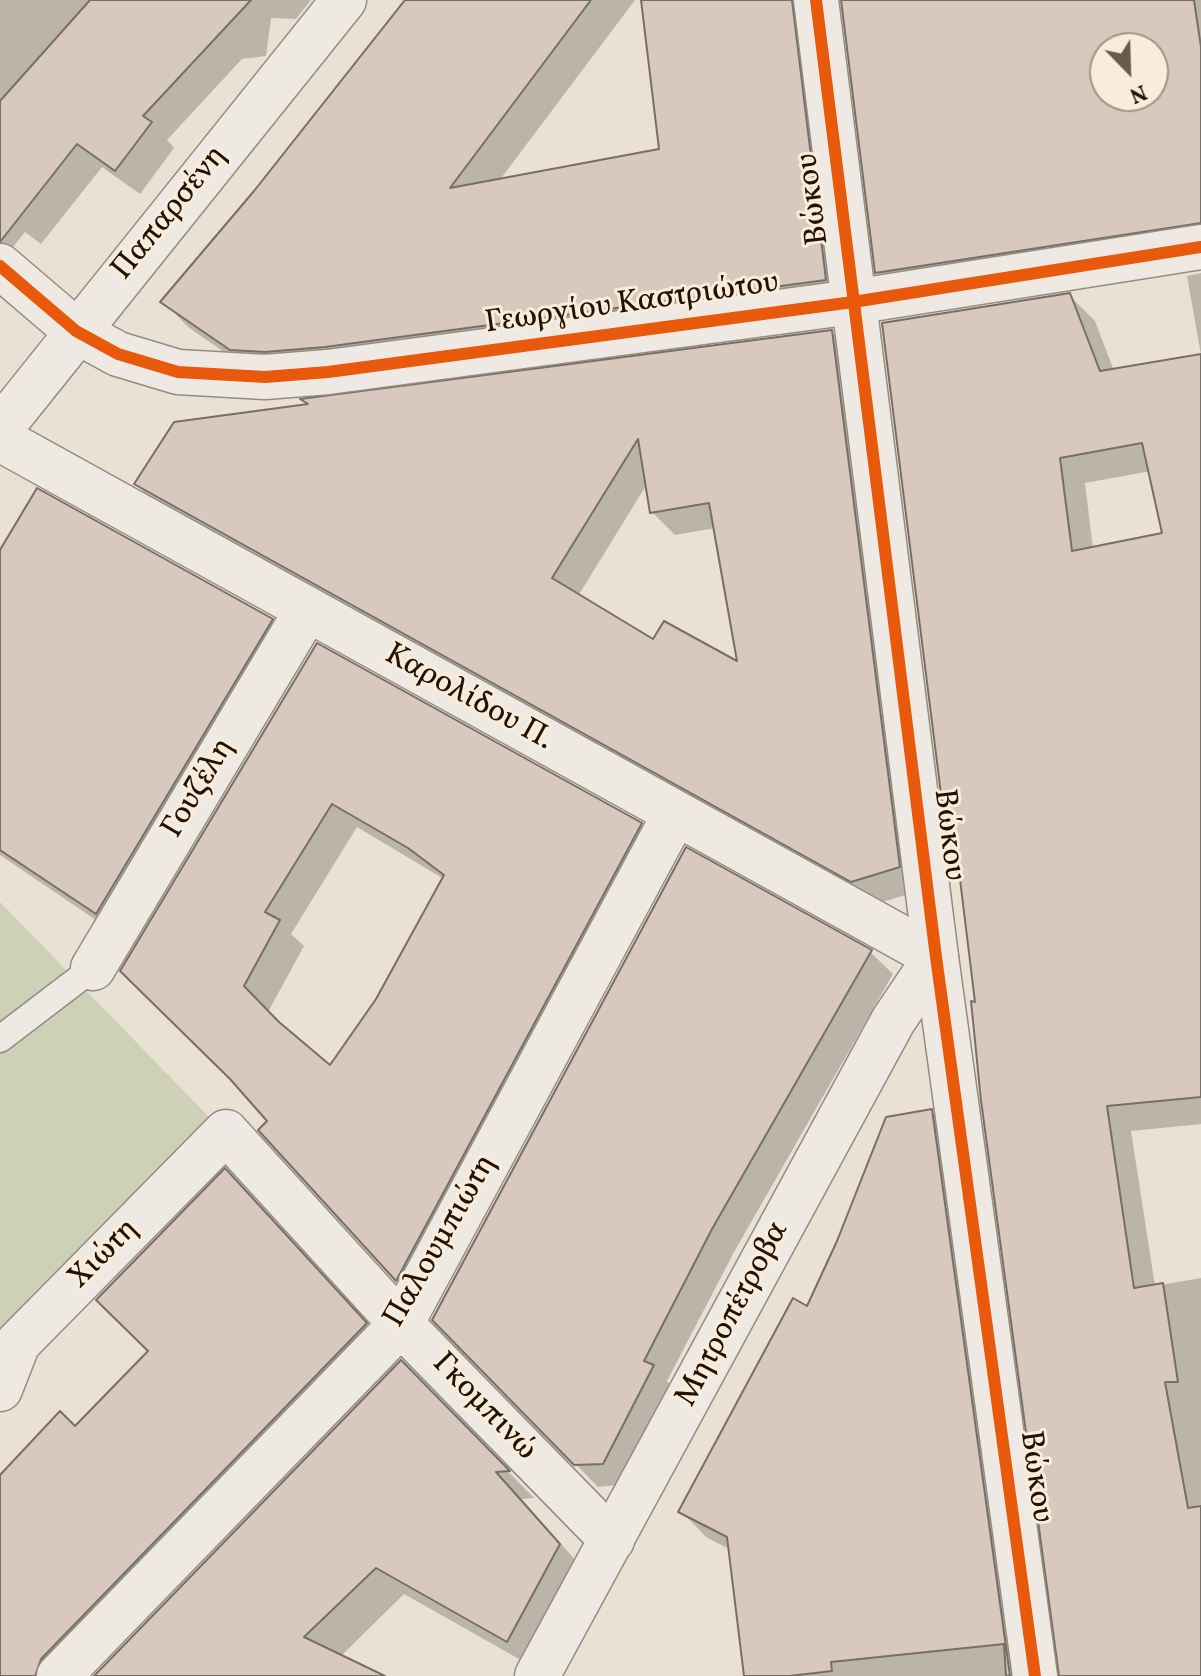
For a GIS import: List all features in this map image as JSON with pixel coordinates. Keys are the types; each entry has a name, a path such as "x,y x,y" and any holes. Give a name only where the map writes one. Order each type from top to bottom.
{"street":[{"name":"Παπαρσένη","path":"0,429 344,0"},
{"name":"Βώκου","path":"816,0 936,957 1035,1676"},
{"name":"Γεωργίου Καστριώτου","path":"0,266 76,331 118,354 178,372 265,377 328,372 853,302 1201,247"},
{"name":"Καρολίδου Π.","path":"0,439 936,957"},
{"name":"Γουζέλη","path":"93,968 307,610"},
{"name":"Παλουμπιώτη","path":"59,1676 401,1324 675,814"},
{"name":"Μητροπέτροβα","path":"537,1676 893,1021 936,957"},
{"name":"Γκομπινώ","path":"226,1132 401,1324 612,1540"},
{"name":"Χιώτη","path":"0,1389 18,1343 226,1132"}],"lane":[{"path":"0,1039 93,968"}],"green space":[{"path":"0,902 210,1118 0,1340"}],"building":[{"path":"90,0 251,0 143,116 152,122 115,171 77,144 0,242 0,101"},
{"path":"405,0 591,0 450,188 659,149 641,0 792,0 826,280 325,347 265,352 230,350 160,302 254,191"},
{"path":"841,0 1194,0 1201,47 1201,223 875,273"},
{"path":"1070,293 1100,371 1201,354 1201,1097 1107,1106 1134,1288 1163,1283 1178,1382 1165,1382 1188,1508 1201,1506 1201,1676 1059,1676 981,1101 971,1001 975,1002 952,814 945,826 882,323","holes":["1142,443 1162,533 1072,551 1060,458"]},
{"path":"832,330 900,867 851,882 134,484 174,422 308,404 300,399","holes":["638,439 650,513 709,503 737,661 664,621 653,639 552,578"]},
{"path":"37,488 273,619 96,914 0,850 0,550"},
{"path":"317,643 642,823 396,1281 258,1130 267,1121 230,1079 120,971","holes":["332,804 408,848 444,875 376,999 330,1065 279,1022 244,986 280,920 265,912"]},
{"path":"686,847 872,950 712,1229 644,1361 654,1365 603,1464 574,1465 432,1320"},
{"path":"932,1109 1010,1676 1006,1676 1004,1644 831,1662 832,1671 789,1676 744,1676 727,1537 678,1512 793,1298 807,1306 837,1241 886,1117"},
{"path":"225,1168 367,1323 41,1659 35,1676 0,1676 0,1475 60,1411 75,1426 148,1351 96,1300"},
{"path":"401,1360 510,1471 496,1472 560,1544 507,1642 376,1568 304,1637 385,1676 94,1676"}],"cycle path":[{"path":"816,0 936,957 1035,1676"},
{"path":"0,266 76,331 118,354 178,372 265,377 328,372 853,302 1201,247"}]}
